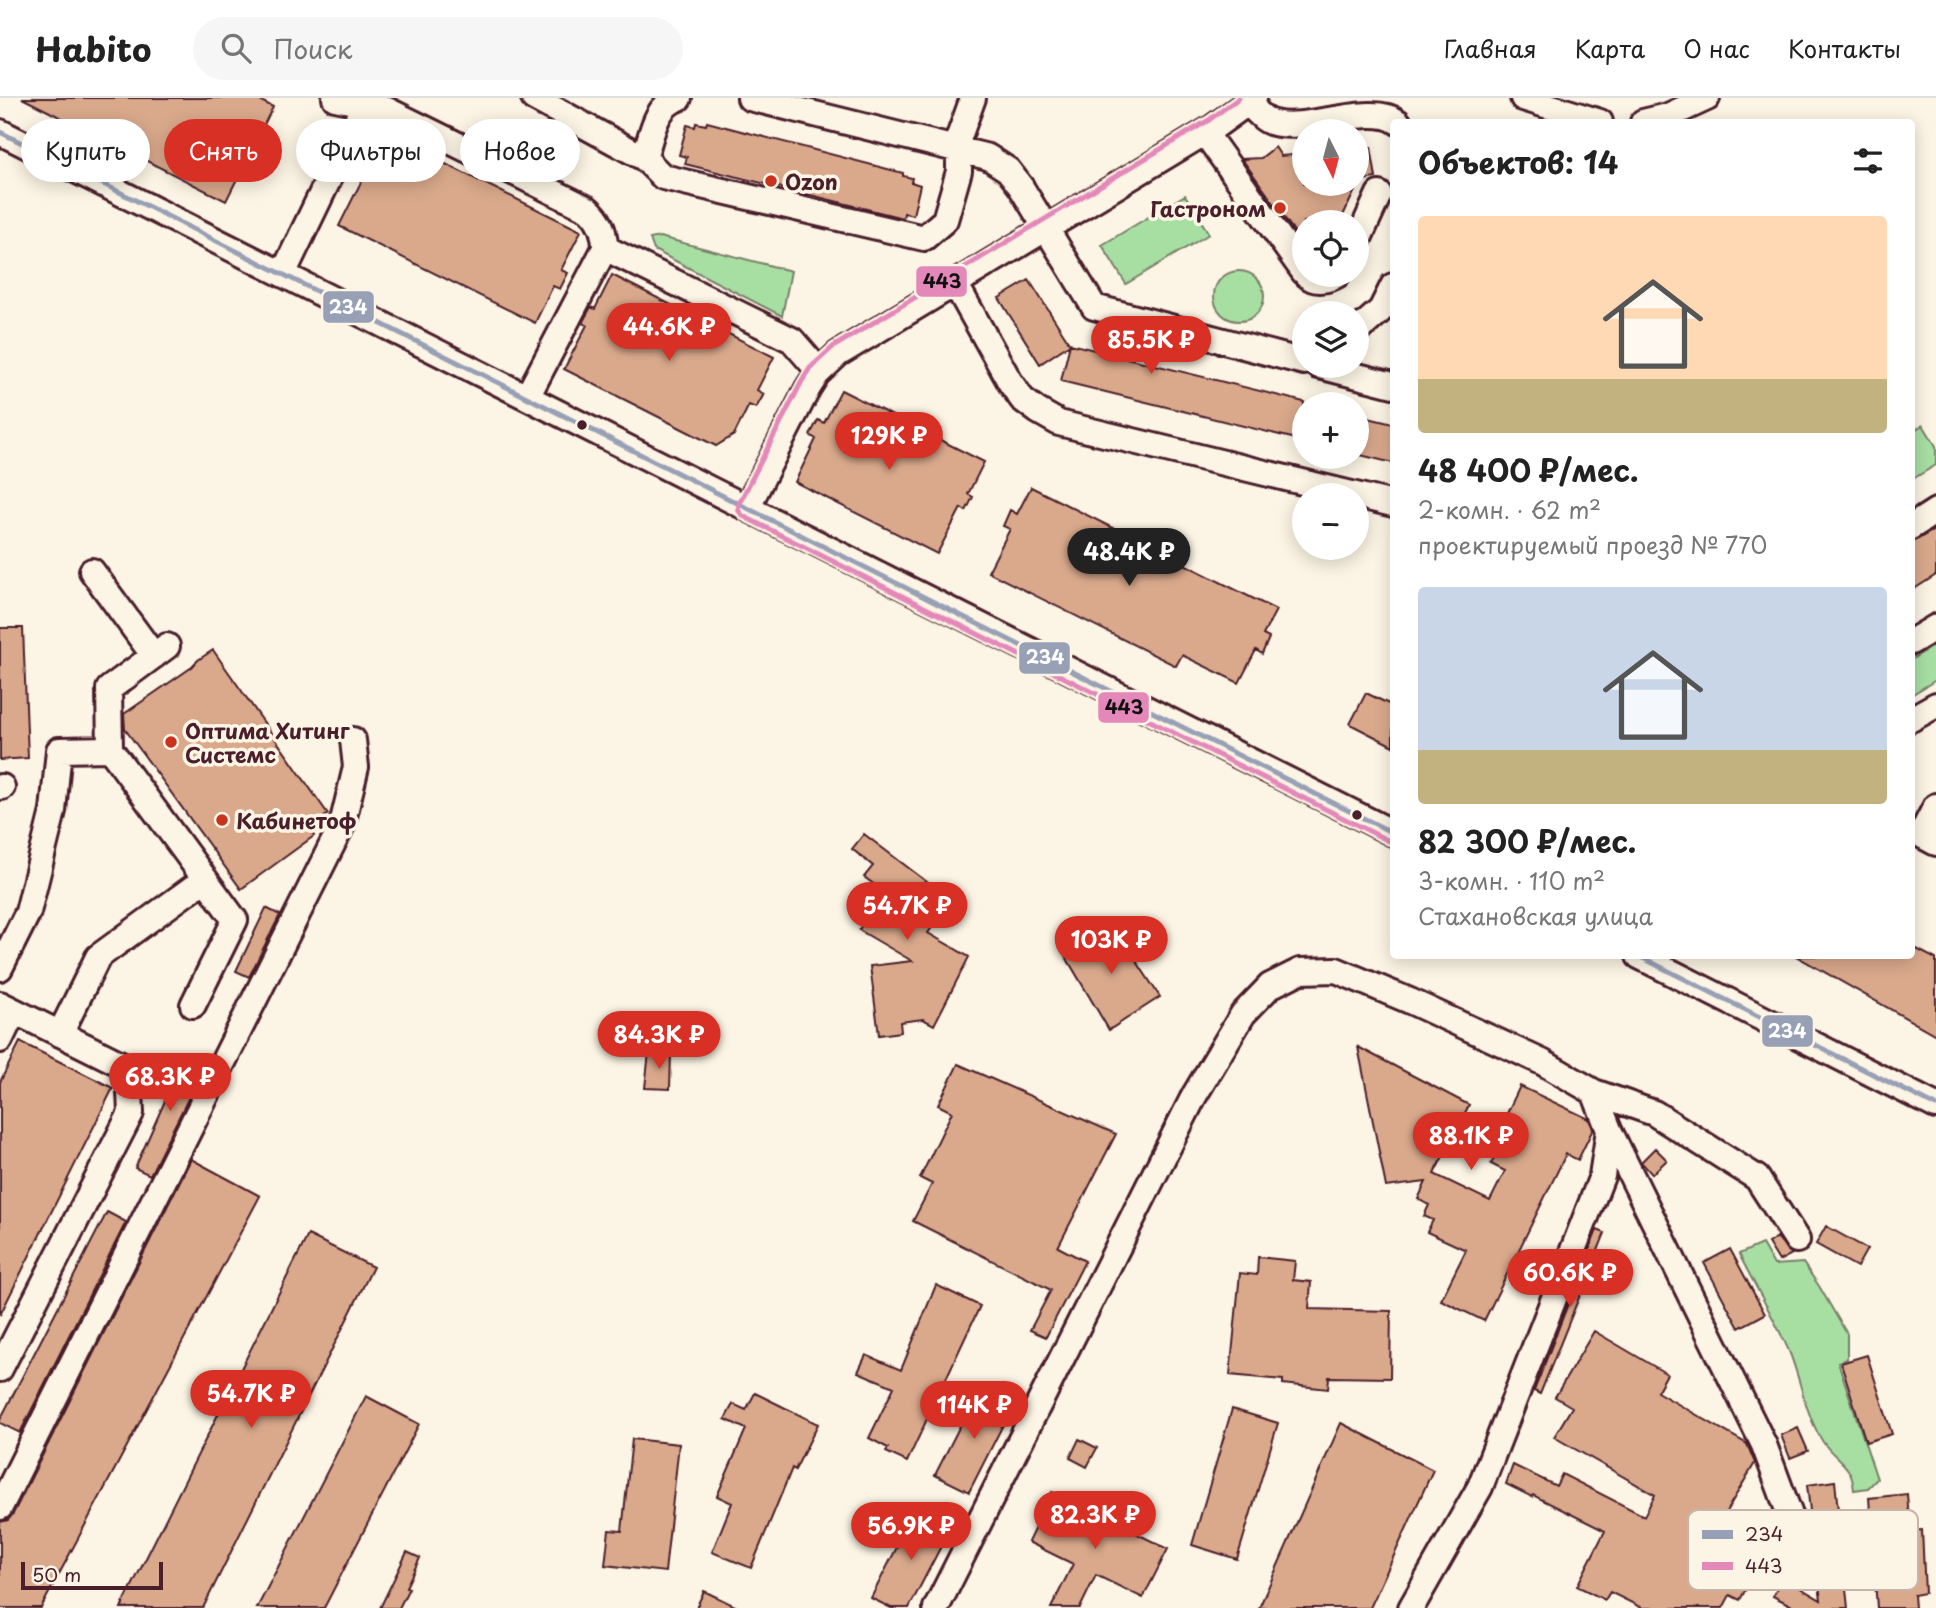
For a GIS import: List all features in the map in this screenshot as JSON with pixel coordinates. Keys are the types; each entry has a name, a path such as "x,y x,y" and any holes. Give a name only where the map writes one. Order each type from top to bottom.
{"street":[{"path":"335,98 370,101 588,209 599,222 605,238 605,248 527,397"},
{"path":"534,98 645,158 663,177 923,238 945,220 959,171 959,137 973,98"},
{"path":"645,158 660,109 671,100 679,98"},
{"path":"750,98 988,157 1008,170 1094,307 1292,359"},
{"path":"1523,98 1590,119"},
{"path":"1656,119 1707,98"},
{"path":"747,508 808,388 819,371 838,354 1205,133 1251,100 1265,119 1273,123 1302,124 1373,115 1394,119"},
{"path":"283,274 361,112 370,101"},
{"path":"0,132 1390,831"},
{"path":"1205,133 1292,255"},
{"path":"1369,216 1379,194"},
{"path":"605,248 792,340 819,371"},
{"path":"955,283 1022,399 1059,423 1390,503"},
{"path":"1369,321 1381,310 1390,292"},
{"path":"1369,378 1390,384"},
{"path":"1915,524 1936,511"},
{"path":"92,571 161,651 109,689 110,749 235,920 193,1004"},
{"path":"1915,640 1936,627"},
{"path":"0,1507 342,825 356,766 353,740"},
{"path":"0,968 28,912 53,811 59,750 110,749"},
{"path":"1936,806 1921,835 1936,843"},
{"path":"60,1034 99,957 205,879"},
{"path":"1645,959 1936,1106"},
{"path":"936,1608 1194,1096 1243,1014 1270,986 1300,971 1336,970 1542,1062 1594,1092 1654,1113 1758,1178 1797,1240"},
{"path":"0,1040 7,1007 129,1068 131,1113 0,1369"},
{"path":"1594,1092 1609,1130 1764,1445 1788,1510"},
{"path":"1411,1608 1480,1487 1602,1176 1609,1130"}],"green space":[{"path":"1185,195 1209,234 1126,284 1102,245"},
{"path":"660,237 791,271 782,316 654,250 650,239"},
{"path":"1239,271 1256,279 1264,296 1256,313 1239,321 1222,313 1214,296 1222,279"},
{"path":"1923,425 1936,446 1936,465 1915,478 1915,430"},
{"path":"1936,644 1936,680 1915,693 1915,657"},
{"path":"1762,1244 1774,1265 1803,1263 1847,1334 1847,1359 1838,1362 1877,1479 1868,1488 1854,1490 1847,1468 1823,1442 1807,1409 1789,1351 1739,1254"}],"building":[{"path":"22,98 255,98 273,107 267,119 164,119 164,170 150,163 150,119 64,119"},
{"path":"707,122 903,173 903,176 912,178 911,182 920,185 913,215 904,213 903,218 685,164 687,157 679,155 687,125 695,127 696,123 706,125"},
{"path":"1275,147 1281,156 1292,155 1292,196 1352,196 1346,210 1292,210 1292,228 1242,159 1261,158"},
{"path":"1369,147 1376,178 1369,179"},
{"path":"446,164 460,171 460,182 482,182 581,231 561,270 568,273 560,289 553,286 535,323 339,226 361,182 446,182"},
{"path":"188,182 236,182 226,201"},
{"path":"612,275 774,357 757,390 764,394 756,408 749,405 734,435 716,446 564,369 587,325 582,323 591,307 595,309"},
{"path":"1029,280 1070,344 1040,364 999,298"},
{"path":"1070,344 1292,399 1292,438 1061,381"},
{"path":"841,390 984,462 968,494 973,497 966,511 961,508 937,554 795,482 816,439 810,435 818,420 824,423"},
{"path":"1369,418 1390,423 1390,462 1369,457"},
{"path":"1031,487 1276,610 1263,635 1269,638 1262,654 1256,650 1239,683 1182,655 1176,666 988,572 1010,529 1003,526 1010,510 1017,514"},
{"path":"1936,529 1936,575 1915,588 1915,540"},
{"path":"0,628 23,628 28,758 0,760"},
{"path":"213,650 328,814 309,828 314,836 241,889 125,729 124,714"},
{"path":"1366,693 1390,705 1390,744 1350,724"},
{"path":"864,834 952,901 928,933 969,957 934,1025 923,1019 900,1022 901,1032 879,1035 870,966 912,961 859,930 866,918 859,913 875,885 864,877 873,866 852,849"},
{"path":"266,908 280,915 249,977 236,971"},
{"path":"1111,922 1160,997 1109,1030 1063,952"},
{"path":"1915,948 1936,959 1936,1035 1801,959 1915,959"},
{"path":"20,1042 113,1088 0,1315 0,1082"},
{"path":"1358,1047 1469,1105 1434,1174 1490,1201 1505,1171 1491,1164 1507,1132 1500,1128 1520,1086 1589,1119 1593,1129 1578,1160 1566,1154 1484,1321 1441,1300 1466,1250 1427,1232 1433,1220 1424,1216 1429,1205 1418,1199 1426,1182 1386,1187"},
{"path":"649,1052 671,1053 670,1089 645,1088"},
{"path":"185,1056 205,1065 150,1175 135,1168"},
{"path":"958,1064 1116,1134 1058,1247 1085,1261 1046,1337 1030,1330 1051,1290 913,1221 932,1184 920,1178 952,1112 938,1105"},
{"path":"1655,1148 1667,1160 1652,1174 1641,1162"},
{"path":"191,1159 260,1196 41,1608 0,1608 0,1522 8,1520 13,1514"},
{"path":"107,1212 126,1222 20,1433 0,1423 0,1420"},
{"path":"1826,1226 1867,1249 1857,1267 1816,1244"},
{"path":"1597,1230 1605,1233 1540,1394 1534,1391"},
{"path":"308,1235 373,1267 203,1608 121,1608"},
{"path":"1777,1237 1792,1254 1779,1261 1768,1243"},
{"path":"1730,1249 1765,1314 1739,1328 1704,1263"},
{"path":"1258,1257 1295,1261 1293,1280 1311,1282 1309,1309 1391,1311 1390,1378 1329,1377 1328,1389 1283,1384 1283,1380 1230,1375 1240,1273 1257,1275"},
{"path":"936,1285 980,1306 907,1462 886,1452 888,1448 869,1438 894,1387 858,1372 866,1355 901,1370"},
{"path":"1594,1331 1667,1374 1657,1392 1747,1444 1755,1463 1727,1510 1688,1510 1688,1590 1745,1590 1740,1600 1730,1595 1723,1608 1642,1608 1610,1592 1605,1600 1577,1586 1605,1531 1506,1484 1513,1465 1556,1486 1562,1474 1644,1516 1655,1495 1554,1437 1572,1407 1555,1397"},
{"path":"1867,1355 1892,1434 1866,1442 1841,1363"},
{"path":"978,1390 1012,1407 969,1492 935,1475"},
{"path":"755,1393 818,1424 795,1470 792,1468 751,1568 712,1552 732,1503 717,1496 746,1429 725,1419 733,1404 746,1410"},
{"path":"366,1396 419,1424 324,1608 257,1608"},
{"path":"1232,1409 1278,1423 1237,1559 1192,1545"},
{"path":"1341,1423 1433,1470 1370,1608 1259,1608"},
{"path":"1798,1428 1808,1451 1790,1458 1781,1435"},
{"path":"632,1439 679,1444 665,1572 605,1565 609,1530 622,1531"},
{"path":"1079,1439 1097,1448 1087,1467 1070,1458"},
{"path":"1835,1481 1838,1510 1810,1510 1807,1485"},
{"path":"1052,1492 1168,1549 1143,1598 1096,1575 1080,1608 1051,1608 1073,1564 1028,1542"},
{"path":"1907,1494 1908,1510 1870,1510 1869,1498"},
{"path":"916,1510 950,1529 909,1608 891,1608 871,1598"},
{"path":"1918,1530 1922,1530 1925,1593 1914,1595 1915,1608 1877,1608 1876,1590 1918,1590"},
{"path":"407,1552 420,1558 406,1587 409,1588 399,1608 380,1608"},
{"path":"1776,1590 1804,1590 1821,1600 1820,1590 1846,1590 1848,1608 1796,1608 1773,1596"},
{"path":"704,1591 739,1608 696,1608"}],"transit line":[{"name":"443","path":"1239,98 1209,120 833,347 810,368 801,383 738,510 743,516 1389,841"},
{"name":"234","path":"0,132 1390,831"},
{"name":"234","path":"1645,959 1936,1106"}],"place":[{"name":"Ozon","path":"771,181"},
{"name":"Гастроном","path":"1280,208"},
{"name":"Оптима Хитинг Системс","path":"171,742"},
{"name":"Кабинетоф","path":"222,820"}]}
